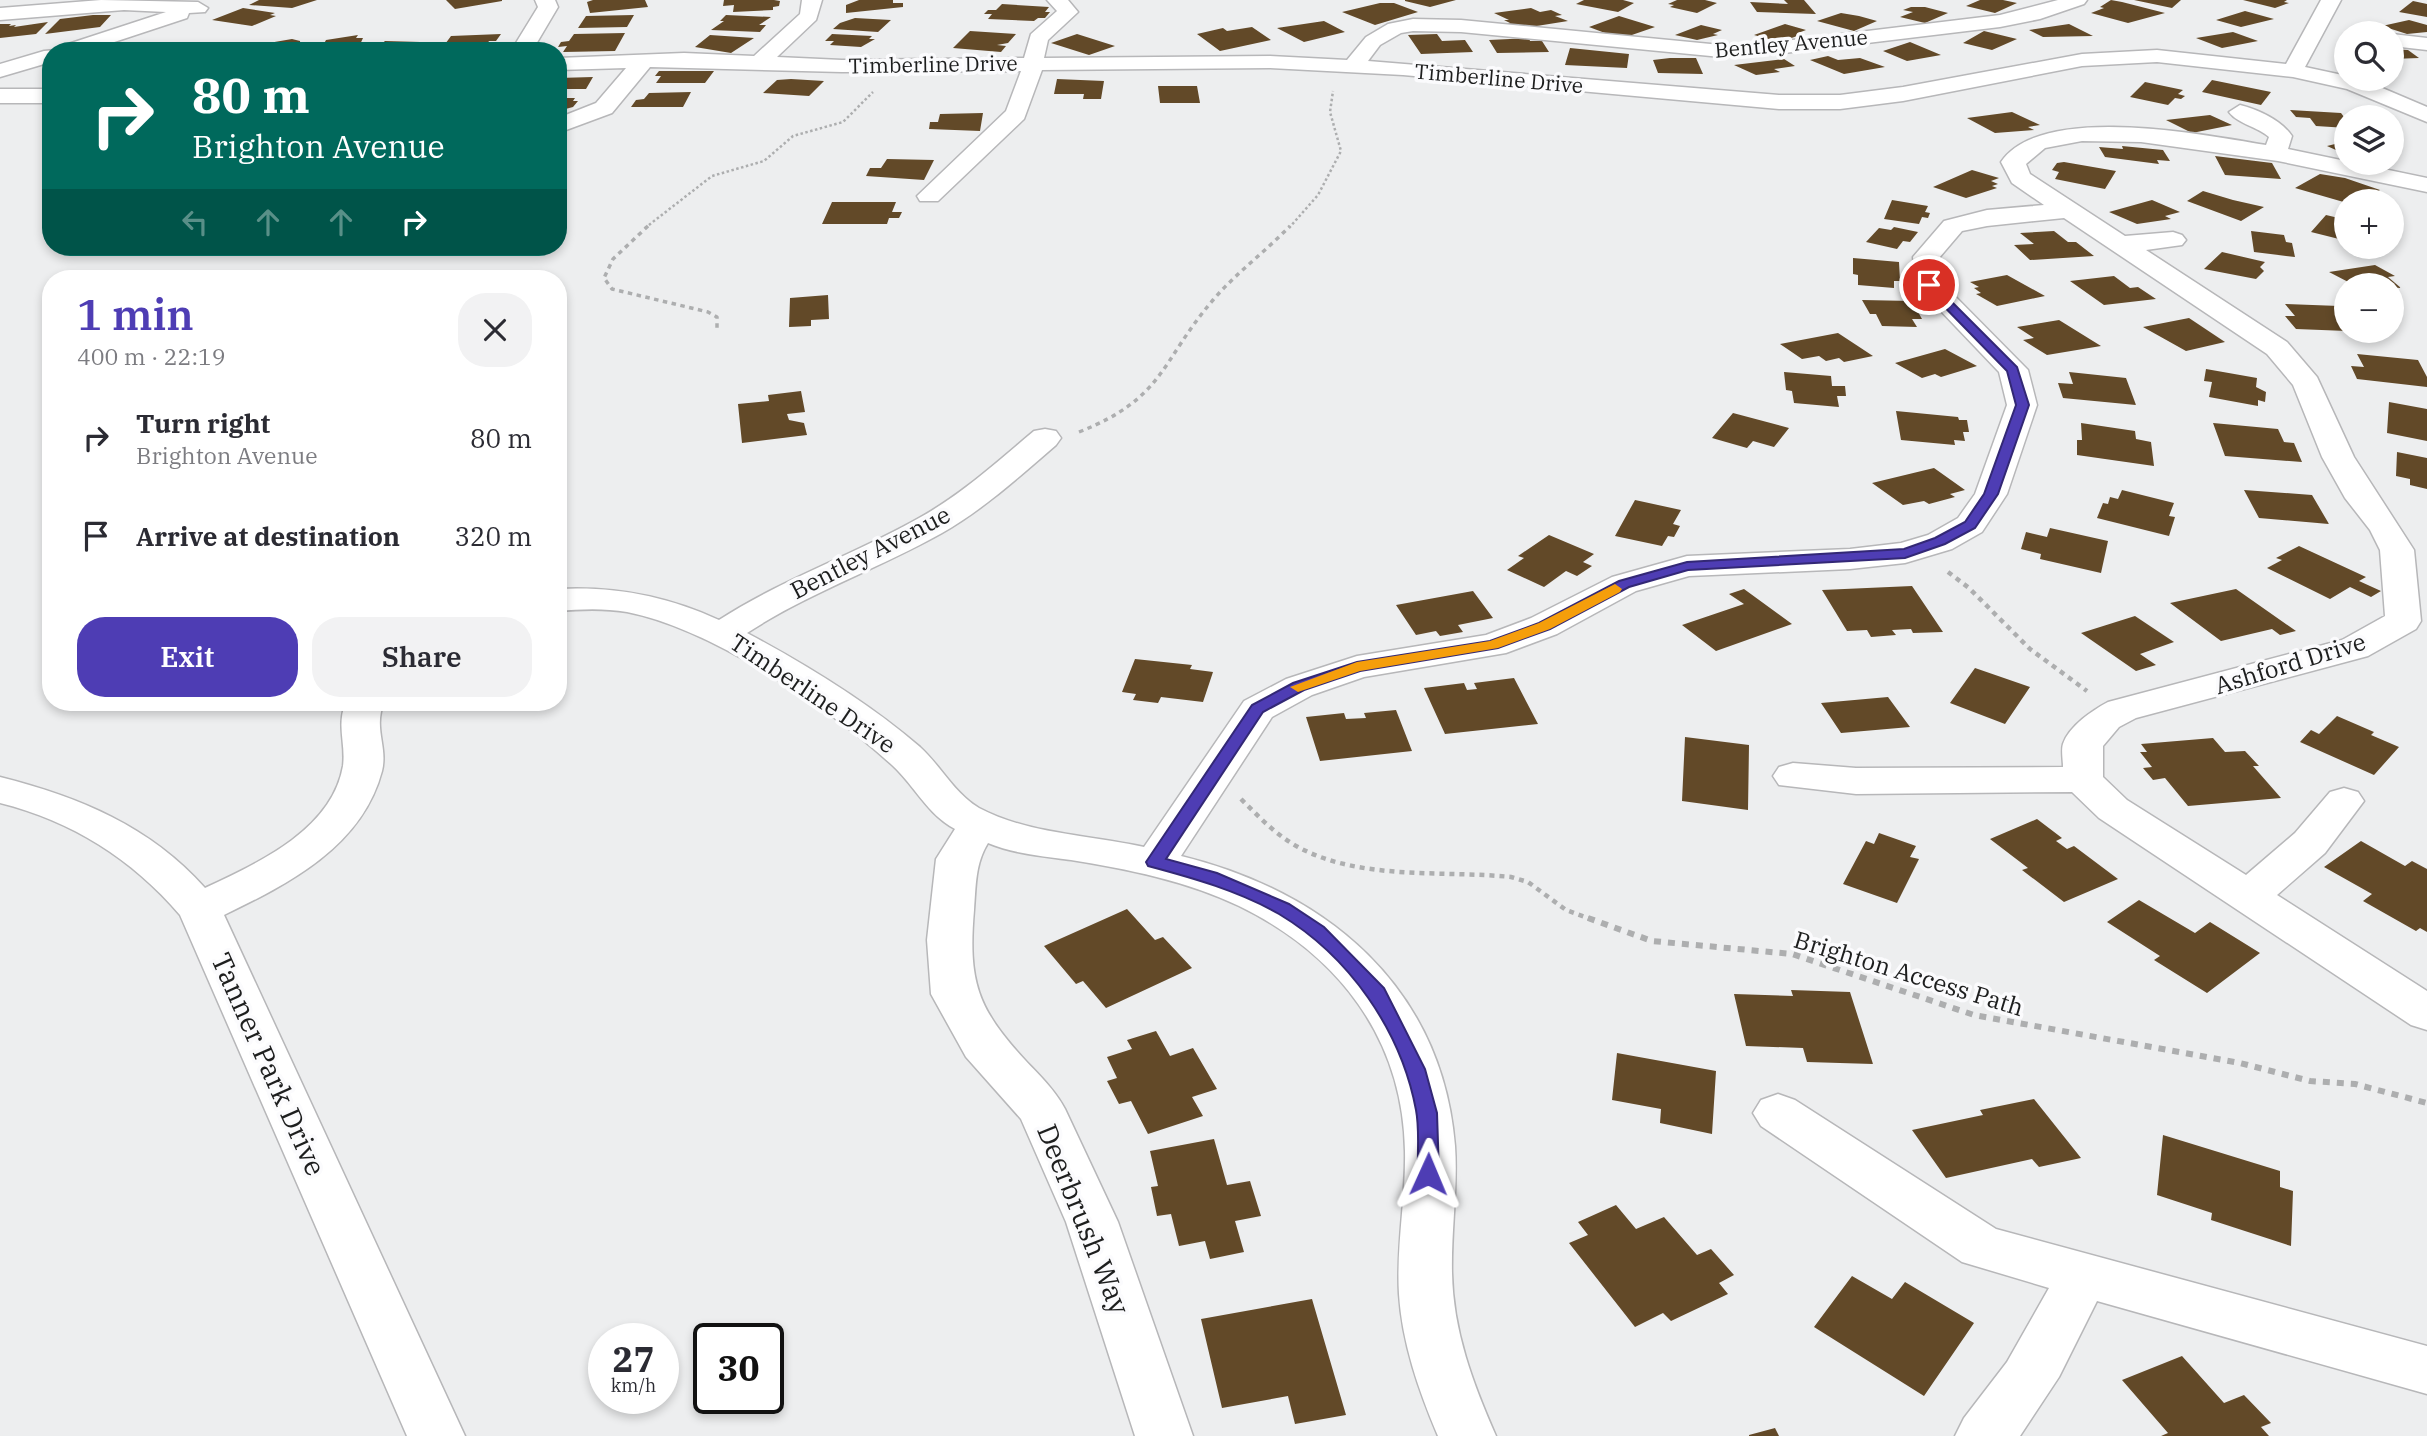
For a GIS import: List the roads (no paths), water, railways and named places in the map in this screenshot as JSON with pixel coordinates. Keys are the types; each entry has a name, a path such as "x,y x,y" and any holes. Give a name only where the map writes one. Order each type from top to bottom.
{"street":[{"path":"94,42 221,0"},
{"path":"527,42 548,7 545,0"},
{"path":"760,62 810,16 812,0"},
{"path":"929,196 1016,114 1030,78 1038,37 1068,12 1057,0"},
{"name":"Bentley Avenue","path":"1361,67 1366,47 1395,28 1413,25 1461,26 1685,49 1746,50 2000,21 2033,15 2077,0"},
{"path":"2293,71 2331,0"},
{"path":"0,14 124,4 198,8"},
{"path":"1461,26 1473,9"},
{"path":"2316,29 2334,32"},
{"path":"2404,41 2427,44"},
{"path":"0,71 42,58"},
{"name":"Timberline Drive","path":"567,64 645,60 842,66 900,63 1225,61 1361,67 1779,102 1840,102 1903,94 2082,60 2202,59 2293,71 2353,84 2427,115"},
{"path":"567,122 604,108 645,60"},
{"path":"0,96 42,96"},
{"path":"2240,112 2270,126 2281,136 2274,155"},
{"name":"Ashford Drive","path":"2083,779 2083,744 2105,719 2122,710 2355,648 2415,625 2396,550 2385,527 2361,498 2338,457 2307,383 2277,348 2020,178 2013,162 2018,151 2032,143 2103,131 2152,134 2427,185"},
{"path":"1155,862 1258,709 1299,687 1357,667 1493,645 1544,626 1624,584 1687,566 1905,554 1940,541 1970,525 1991,494 2022,405 2013,370 1929,285 1926,257 1953,226 1987,218 2068,210"},
{"path":"2122,244 2173,240"},
{"name":"Bentley Avenue","path":"723,633 800,587 917,534 962,506 1045,438"},
{"name":"Timberline Drive","path":"567,600 601,598 633,602 667,611 723,633 833,701 909,758 954,811 1002,835 1155,862 1210,877 1253,894 1318,931 1377,992 1415,1069 1427,1113 1430,1151 1424,1245 1426,1298 1449,1394 1467,1436"},
{"path":"199,909 267,876 316,843 342,817 357,790 364,764 356,731 362,711"},
{"path":"1793,776 1856,781 2083,779 2094,793 2113,809 2427,1013"},
{"name":"Tanner Park Drive","path":"0,790 29,796 82,817 128,841 176,880 199,909 436,1436"},
{"path":"2246,897 2297,860 2314,843 2344,801"},
{"name":"Deerbrush Way","path":"980,823 957,859 949,940 954,994 983,1045 1041,1110 1091,1222 1164,1436"},
{"path":"1778,1113 1963,1238 1998,1253 2427,1370"},
{"path":"1984,1436 2004,1415 2038,1363 2083,1276"}]}
